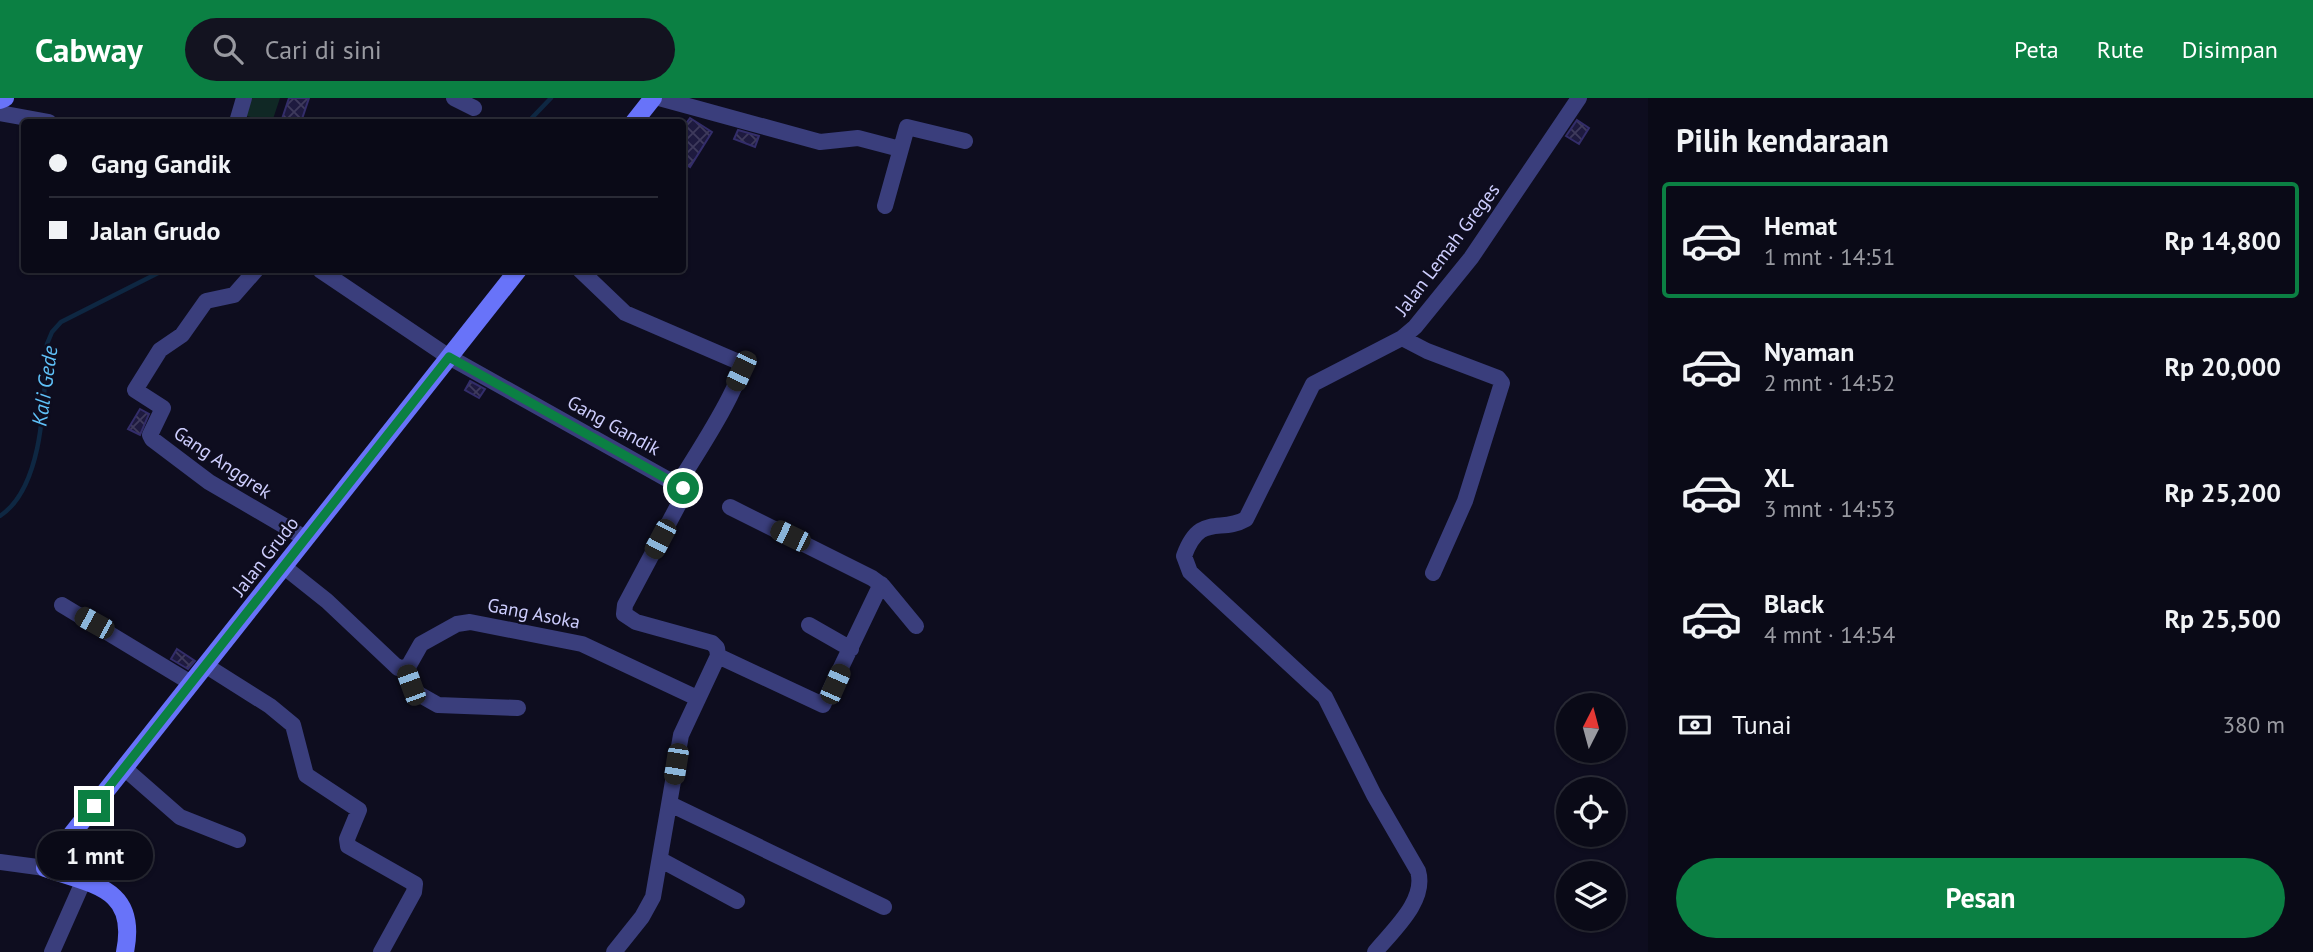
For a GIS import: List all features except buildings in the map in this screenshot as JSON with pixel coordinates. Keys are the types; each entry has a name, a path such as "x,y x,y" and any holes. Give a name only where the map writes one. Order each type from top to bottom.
{"street":[{"path":"0,100 5,98"},
{"path":"237,119 244,98"},
{"path":"454,98 474,108"},
{"path":"636,119 653,98"},
{"path":"659,98 820,142 858,138 900,149"},
{"name":"Jalan Lemah Greges","path":"1433,573 1465,501 1502,383 1498,378 1427,351 1402,338 1415,327 1471,258 1579,98"},
{"path":"0,113 33,119"},
{"path":"885,205 900,149 909,127 965,141"},
{"name":"Gang Anggrek","path":"253,273 233,296 206,301 182,335 157,353 135,390 163,408 150,435 152,439 209,482 306,538"},
{"name":"Gang Gandik","path":"324,273 449,357 678,484"},
{"name":"Jalan Grudo","path":"45,868 515,273"},
{"path":"583,273 625,313 741,363 741,371 729,395 678,484 683,488 683,495 625,606 624,614 636,622 712,643 717,648 718,656 696,698 681,735 661,860 646,911 614,952"},
{"path":"1375,952 1416,899 1421,883 1418,871 1374,795 1325,697 1191,572 1184,556 1196,536 1207,526 1246,519 1315,381 1402,338"},
{"path":"730,507 842,561 881,584 916,626"},
{"path":"283,566 327,601 393,665 405,668 415,692 438,705 518,708"},
{"path":"718,656 823,705 881,584"},
{"path":"62,605 191,683"},
{"name":"Gang Asoka","path":"405,668 421,644 457,624 470,622 582,643 696,698"},
{"path":"809,625 851,649"},
{"path":"205,665 263,701 293,725 306,775 358,809 348,846 415,884 414,892 381,952"},
{"path":"124,768 180,817 238,840"},
{"path":"670,804 884,907"},
{"path":"661,860 737,901"},
{"path":"0,862 45,868 112,895 126,910 129,925 125,952"},
{"path":"52,952 83,882"}],"green space":[{"path":"252,98 280,98 273,119 246,116"}],"waterway":[{"name":"Kali Gede","path":"531,119 551,98"},
{"name":"Kali Gede","path":"0,516 15,502 26,484 34,462 43,412 47,344 52,332 61,322 158,273"}],"route":[{"path":"94,806 449,357 683,488"}]}
